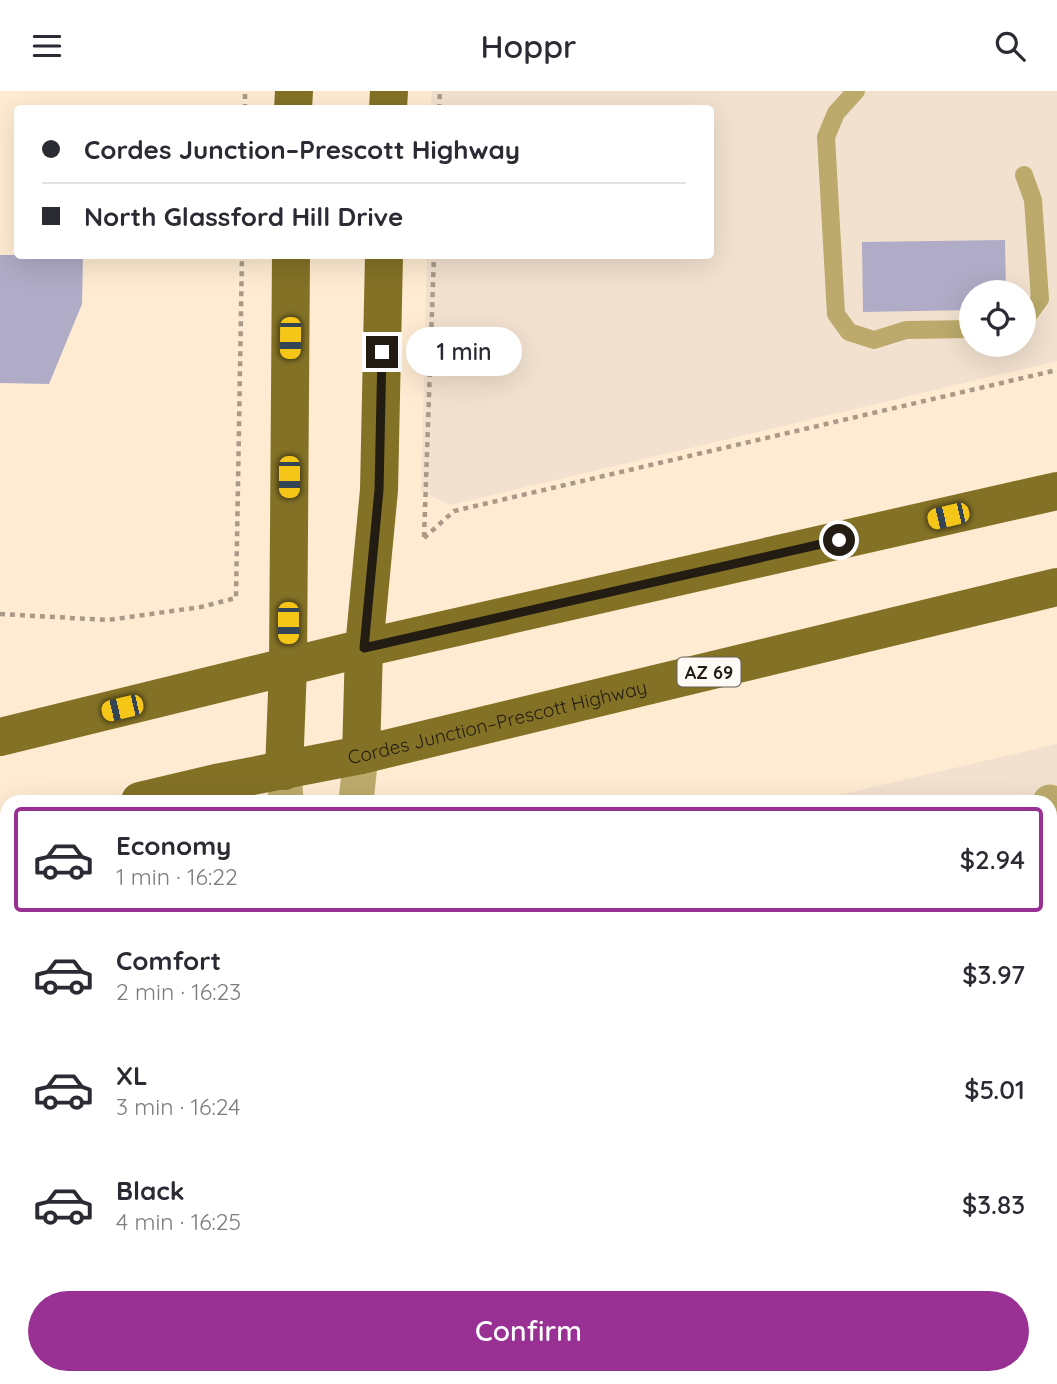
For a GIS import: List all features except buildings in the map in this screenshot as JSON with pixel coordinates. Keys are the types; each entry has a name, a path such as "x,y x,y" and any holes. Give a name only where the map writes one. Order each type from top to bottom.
{"main road":[{"path":"285,786 291,259"},
{"path":"361,755 364,648 379,490 384,259"},
{"path":"0,737 364,648 1057,491"},
{"name":"Cordes Junction–Prescott Highway","path":"165,795 216,783 285,786 361,755 1057,587"}],"street":[{"path":"357,795 361,755"}],"lane":[{"path":"856,91 836,113 826,137 836,314 849,332 874,340 906,331 959,329"},
{"path":"1024,175 1033,200 1040,299 1036,304"}],"path":[{"path":"0,614 108,620 201,607 236,598 242,259"},
{"path":"434,259 424,538 454,511 1057,370"}],"shaded area":[{"path":"432,91 1057,91 1057,361 450,505 421,491 427,259 714,259 714,105 430,105"},
{"path":"1057,744 1057,795 839,795"}],"route":[{"path":"382,352 379,490 364,648 839,540"}]}
